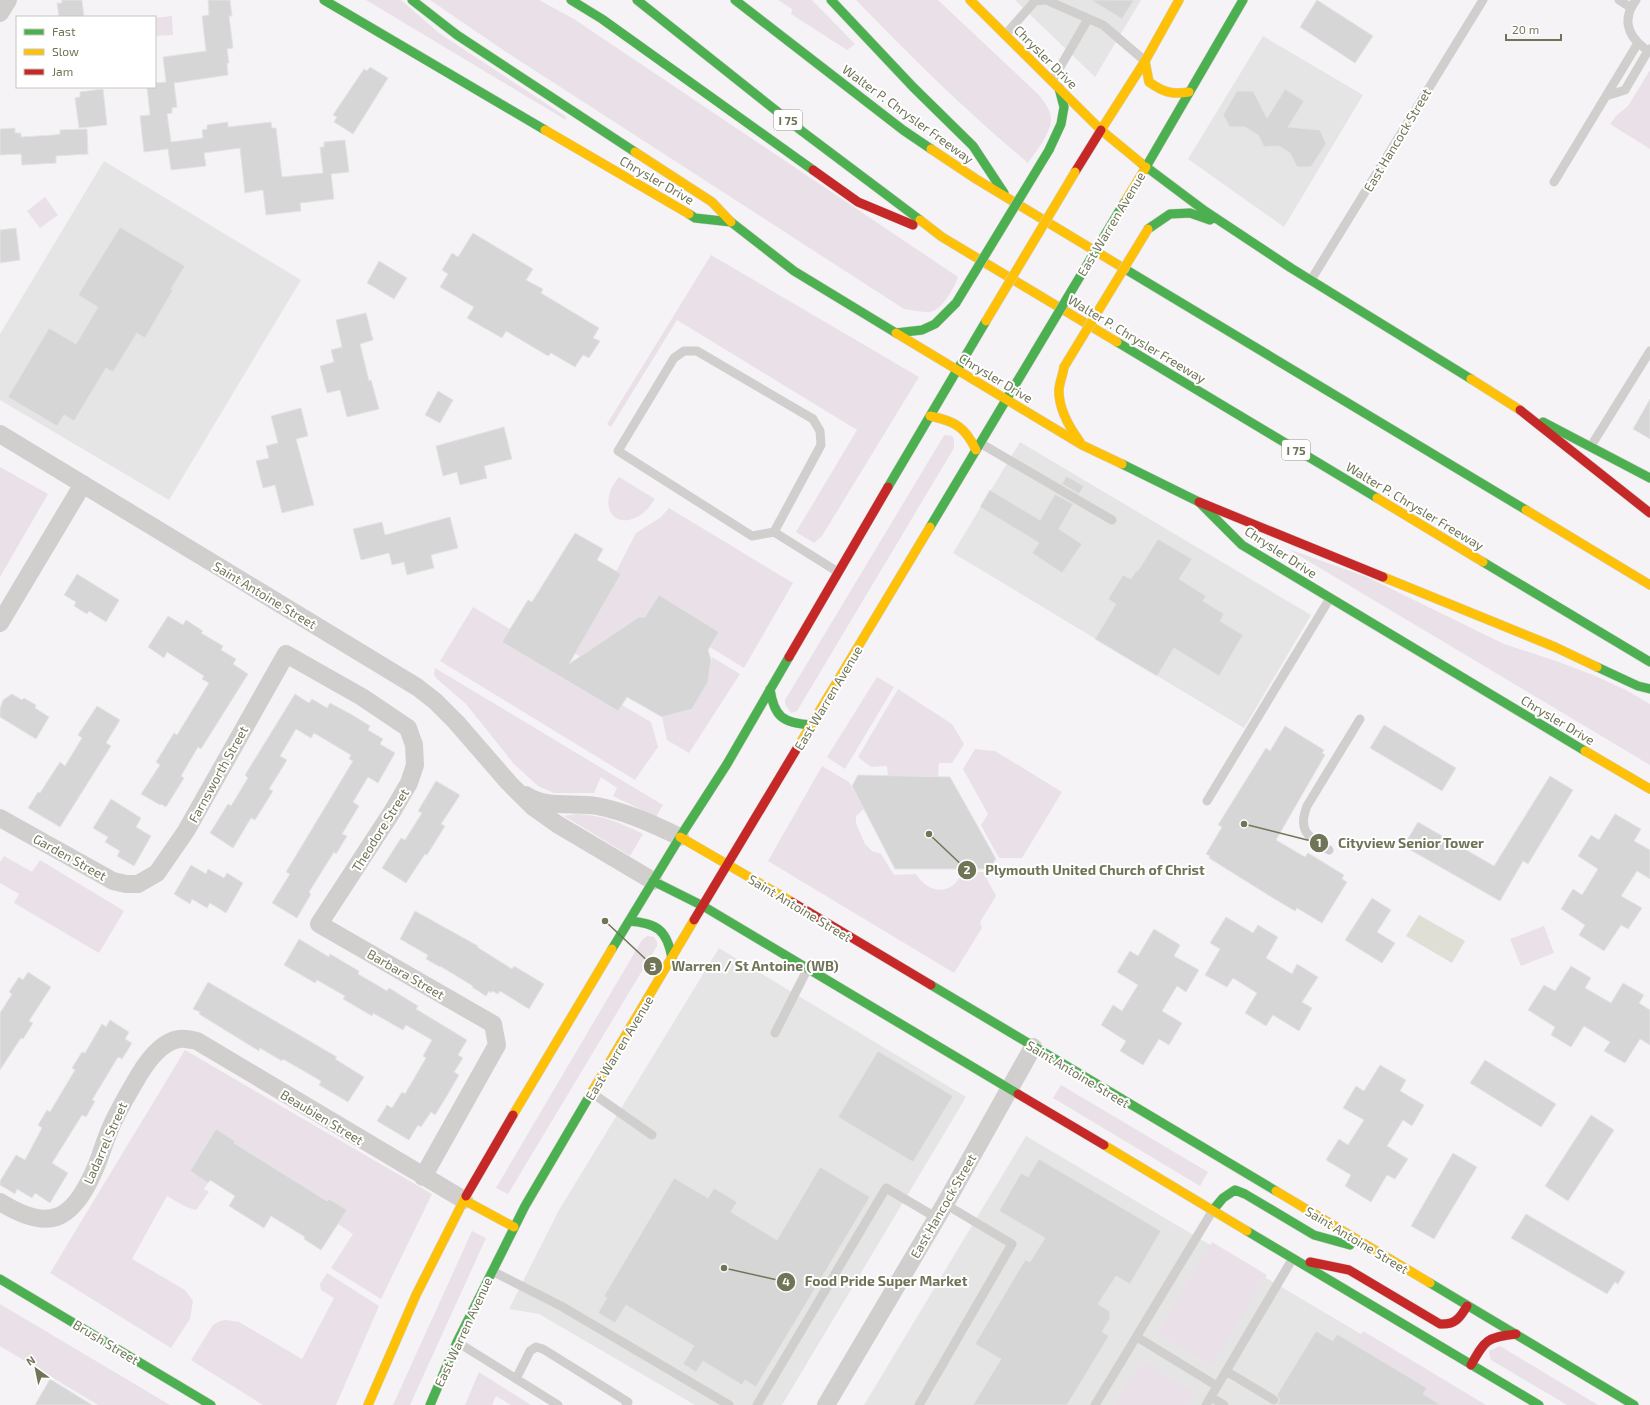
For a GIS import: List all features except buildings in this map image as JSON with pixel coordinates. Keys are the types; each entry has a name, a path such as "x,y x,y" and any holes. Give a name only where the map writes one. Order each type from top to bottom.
{"main road":[{"name":"Chrysler Drive","path":"324,0 695,218 731,222 794,270 896,333 1082,445 1199,502 1242,546 1650,789"},
{"path":"412,0 456,35 487,56 712,202 731,222"},
{"path":"571,0 602,19 858,202 942,237"},
{"name":"Walter P. Chrysler Freeway","path":"637,0 803,132 942,237 1650,662"},
{"name":"Walter P. Chrysler Freeway","path":"735,0 903,130 976,179 1650,585"},
{"path":"830,0 913,87 974,146 1007,197"},
{"name":"Chrysler Drive","path":"970,0 1101,130 1146,167 1205,211 1311,280 1520,410 1650,478"},
{"path":"368,1405 416,1295 464,1200 563,1029 680,837 727,764 986,321 1075,172 1145,61 1179,0"},
{"name":"East Warren Avenue","path":"430,1405 457,1342 514,1227 704,906 727,864 1146,167 1243,0"},
{"path":"1145,61 1149,82 1162,92 1174,95 1190,92"},
{"path":"896,333 922,330 935,324 956,303 1049,150 1061,124 1064,106 1059,88"},
{"path":"1082,445 1072,432 1063,411 1060,399 1059,384 1064,368 1148,229 1170,214 1190,213 1226,225"},
{"path":"1520,410 1650,512"},
{"path":"930,416 946,418 959,425 978,446"},
{"path":"1199,502 1555,647 1638,686 1650,689"},
{"path":"770,689 773,706 782,717 795,723 811,725"},
{"name":"Saint Antoine Street","path":"680,837 1634,1405"},
{"name":"Saint Antoine Street","path":"653,881 704,906 1539,1405"},
{"path":"629,921 646,922 658,927 667,937 671,946 672,958"},
{"path":"1213,1210 1221,1199 1228,1193 1235,1190 1245,1194 1314,1235 1378,1253"},
{"path":"464,1200 514,1227"},
{"path":"1293,1258 1349,1270 1440,1324 1449,1325 1458,1321 1466,1306"},
{"name":"Brush Street","path":"0,1279 212,1405"},
{"path":"1471,1364 1484,1342 1496,1336 1516,1334"}],"street":[{"path":"0,13 8,0"},
{"name":"Saint Antoine Street","path":"0,434 417,687 435,701 456,722 509,783 533,808 653,881"},
{"path":"0,622 83,484"},
{"name":"Theodore Street","path":"286,654 362,697 408,728 414,745 415,765 409,783 392,812 319,924"},
{"name":"Farnsworth Street","path":"138,884 157,873 186,831 286,654"},
{"name":"Saint Antoine Street","path":"509,783 530,798 540,802 582,804 604,808 636,817 680,837"},
{"name":"Garden Street","path":"2,819 113,881 126,884 138,884"},
{"name":"Barbara Street","path":"319,924 493,1024 497,1045 423,1177"},
{"name":"Beaubien Street","path":"179,1039 197,1041 423,1177 464,1200"},
{"name":"Ladarrel Street","path":"0,1202 28,1217 45,1220 63,1215 73,1206 81,1196 94,1171 108,1133 126,1096 147,1062 162,1046 179,1039"},
{"name":"East Hancock Street","path":"826,1405 941,1211 1032,1047"}],"lane":[{"path":"1006,35 1035,1 1046,0 1103,25 1145,61"},
{"name":"East Hancock Street","path":"1311,280 1483,0"},
{"path":"1606,96 1625,90 1650,49 1638,43 1630,33 1628,16 1633,3 1619,0"},
{"path":"1052,81 1088,19"},
{"path":"1554,182 1638,43"},
{"path":"774,532 821,445 820,431 813,419 696,351 684,351 674,358 618,451 752,536 774,532 838,572"},
{"path":"1591,446 1650,351"},
{"path":"978,446 1112,520"},
{"path":"1207,801 1330,598"},
{"path":"1329,850 1312,839 1304,829 1303,817 1307,806 1360,719"},
{"path":"775,1033 808,968"},
{"path":"592,1093 652,1136"},
{"path":"757,1405 886,1188 941,1211 1012,1244 919,1405"},
{"path":"1095,1405 1213,1210"},
{"path":"1224,1405 1209,1401 1293,1258"},
{"path":"492,1271 561,1306 729,1405"},
{"path":"1136,1337 1217,1386"},
{"path":"457,1342 558,1405"},
{"path":"516,1379 530,1351 536,1347 543,1349 628,1402 626,1405"},
{"path":"1226,1372 1274,1400"}],"shaded area":[{"path":"366,0 401,0 439,33 565,116 566,120"},
{"path":"430,0 539,0 574,19 958,277 954,287 943,303 934,311 926,312 904,309 506,52"},
{"path":"778,0 812,0 855,44 847,50 791,14 792,9"},
{"path":"856,0 938,0 1040,96 1050,112 1051,124 1042,142 1028,163 940,84"},
{"path":"1015,0 1141,0 1095,77"},
{"path":"172,16 173,35 156,36 156,18"},
{"path":"1263,36 1363,95 1284,227 1188,159"},
{"path":"1650,70 1650,149 1610,124 1616,116 1628,106"},
{"path":"104,161 301,280 169,500 0,400 0,334"},
{"path":"45,197 58,215 40,228 27,211"},
{"path":"711,255 919,377 822,536 814,543 796,532 857,430 677,320 611,427 607,424"},
{"path":"945,435 952,436 954,439 954,448 797,711 791,713 785,704 785,700"},
{"path":"1020,442 1311,615 1244,728 953,553"},
{"path":"0,467 48,494 0,577"},
{"path":"619,477 655,499 649,507 631,520 620,520 612,514 609,509 608,503 612,486"},
{"path":"669,508 793,583 744,668 710,647 719,632 659,595 648,613 648,616 639,617 598,668 574,653 636,533 661,517"},
{"path":"1288,549 1367,577 1504,644 1593,675 1626,690 1650,704 1650,765"},
{"path":"473,607 510,629 503,642 618,711 622,705 651,722 658,747 635,780 440,661"},
{"path":"712,657 740,674 689,753 667,740 662,717 692,709 708,682"},
{"path":"435,668 663,805 656,817 613,796 617,788 601,777 594,793 554,793 538,786 514,764 466,704 436,678 434,674"},
{"path":"877,677 894,687 845,769 827,757"},
{"path":"898,689 952,724 964,744 952,763 939,763 938,777 888,776 887,766 871,767 858,757"},
{"path":"975,749 995,751 1062,792 1022,858 999,858 981,825 988,814 963,769"},
{"path":"822,766 849,782 864,809 856,816 856,823 865,844 872,851 881,854 894,875 916,874 927,886 941,890 953,885 959,879 963,871 983,872 996,896 980,922 982,928 954,973 768,861"},
{"path":"577,814 611,820 643,834 630,856 564,816"},
{"path":"4,856 32,872 40,860 124,911 99,953 14,903 19,894 0,883 0,862"},
{"path":"1419,915 1465,941 1452,963 1406,936"},
{"path":"1544,926 1554,953 1521,966 1510,939"},
{"path":"647,936 654,937 657,942 657,946 508,1194 496,1188 642,940"},
{"path":"719,948 966,1097 782,1405 695,1405 539,1314 509,1309 559,1210"},
{"path":"185,1050 432,1194 381,1299 331,1268 353,1234 338,1224 346,1210 329,1199 327,1201 234,1143 235,1141 216,1129 190,1171 208,1183 204,1189 209,1192 196,1210 186,1207 167,1196 132,1259 185,1290 193,1301 190,1319 171,1348 50,1273"},
{"path":"1061,1085 1208,1172 1200,1186 1053,1098"},
{"path":"1026,1136 1481,1405 864,1405"},
{"path":"472,1231 486,1238 410,1405 393,1405"},
{"path":"1212,1242 1267,1275 1212,1366 1157,1333"},
{"path":"327,1273 379,1306 336,1405 263,1405 191,1360 213,1325 220,1321 226,1320 239,1322 302,1359 334,1298 321,1290 320,1284"},
{"path":"0,1304 170,1405 98,1405 0,1346"},
{"path":"1363,1331 1486,1405 1436,1405 1423,1394 1427,1387 1374,1356 1357,1356 1361,1348 1354,1344"},
{"path":"1500,1346 1598,1405 1567,1405 1491,1360 1489,1351"},
{"path":"1141,1360 1196,1393 1189,1405 1114,1405"},
{"path":"479,1372 531,1405 511,1405 496,1396 492,1405 465,1405"}],"traffic: fast":[{"path":"324,0 545,130"},
{"path":"412,0 457,35 635,152"},
{"path":"571,0 602,19 813,170"},
{"path":"637,0 803,132 920,220"},
{"path":"735,0 903,130 931,149"},
{"path":"831,0 913,87 973,146 1004,193"},
{"path":"1146,167 1243,0"},
{"path":"1049,150 1061,124 1064,107 1059,88"},
{"path":"956,303 1049,150"},
{"path":"1141,163 1205,211 1291,268 1471,379"},
{"path":"1036,350 1124,203"},
{"path":"1148,229 1170,214 1190,213 1210,220"},
{"path":"689,214 695,218 731,222 794,271 896,333"},
{"path":"1125,269 1526,510"},
{"path":"896,333 922,330 935,324 956,303"},
{"path":"888,487 986,321"},
{"path":"1117,342 1377,498"},
{"path":"930,527 1036,350"},
{"path":"1543,422 1650,478"},
{"path":"1122,464 1199,502"},
{"path":"1199,502 1242,545 1585,751"},
{"path":"1483,562 1650,662"},
{"path":"612,949 680,837 727,764 789,657"},
{"path":"1597,667 1638,686 1650,689"},
{"path":"770,689 774,706 782,717 793,722 811,725"},
{"path":"653,881 703,906 1018,1094"},
{"path":"629,921 654,926 659,930 667,941 672,958"},
{"path":"931,985 1276,1191"},
{"path":"430,1405 457,1342 525,1206 593,1090"},
{"path":"1213,1210 1223,1198 1235,1190 1245,1194 1314,1235 1350,1245"},
{"path":"1247,1231 1539,1405"},
{"path":"0,1279 211,1405"},
{"path":"1430,1283 1634,1405"}],"traffic: slow":[{"path":"970,0 1101,130 1141,163"},
{"path":"1101,130 1145,61 1179,0"},
{"path":"1145,61 1149,82 1168,92 1189,92"},
{"path":"545,130 689,214"},
{"path":"931,149 976,179 1125,269"},
{"path":"635,152 712,202 731,222"},
{"path":"1124,203 1146,167"},
{"path":"986,321 1075,172"},
{"path":"920,220 942,237 1117,342"},
{"path":"1064,367 1148,229"},
{"path":"896,333 1082,445 1122,464"},
{"path":"1064,367 1059,389 1060,403 1068,424 1080,442"},
{"path":"1471,379 1520,410"},
{"path":"930,416 946,420 958,426 968,436 976,450"},
{"path":"1377,498 1483,562"},
{"path":"1526,510 1650,585"},
{"path":"799,745 930,527"},
{"path":"1383,577 1555,647 1597,667"},
{"path":"1585,751 1650,789"},
{"path":"680,837 792,902"},
{"path":"593,1090 694,920"},
{"path":"513,1115 612,949"},
{"path":"1104,1145 1247,1231"},
{"path":"1276,1191 1430,1283"},
{"path":"368,1405 416,1295 466,1196"},
{"path":"464,1200 514,1227"}],"traffic: jam":[{"path":"1075,172 1101,130"},
{"path":"813,170 858,202 913,225"},
{"path":"1520,410 1650,513"},
{"path":"789,657 888,487"},
{"path":"1199,502 1383,577"},
{"path":"694,920 799,745"},
{"path":"792,902 931,985"},
{"path":"1018,1094 1104,1145"},
{"path":"466,1196 513,1115"},
{"path":"1310,1262 1349,1270 1440,1324 1453,1322 1462,1314 1467,1306"},
{"path":"1471,1365 1480,1350 1488,1341 1499,1337 1516,1334"}],"place":[{"name":"Cityview Senior Tower","path":"1244,824"},
{"name":"Plymouth United Church of Christ","path":"929,834"},
{"name":"Warren / St Antoine (WB)","path":"605,921"},
{"name":"Food Pride Super Market","path":"724,1268"}]}
